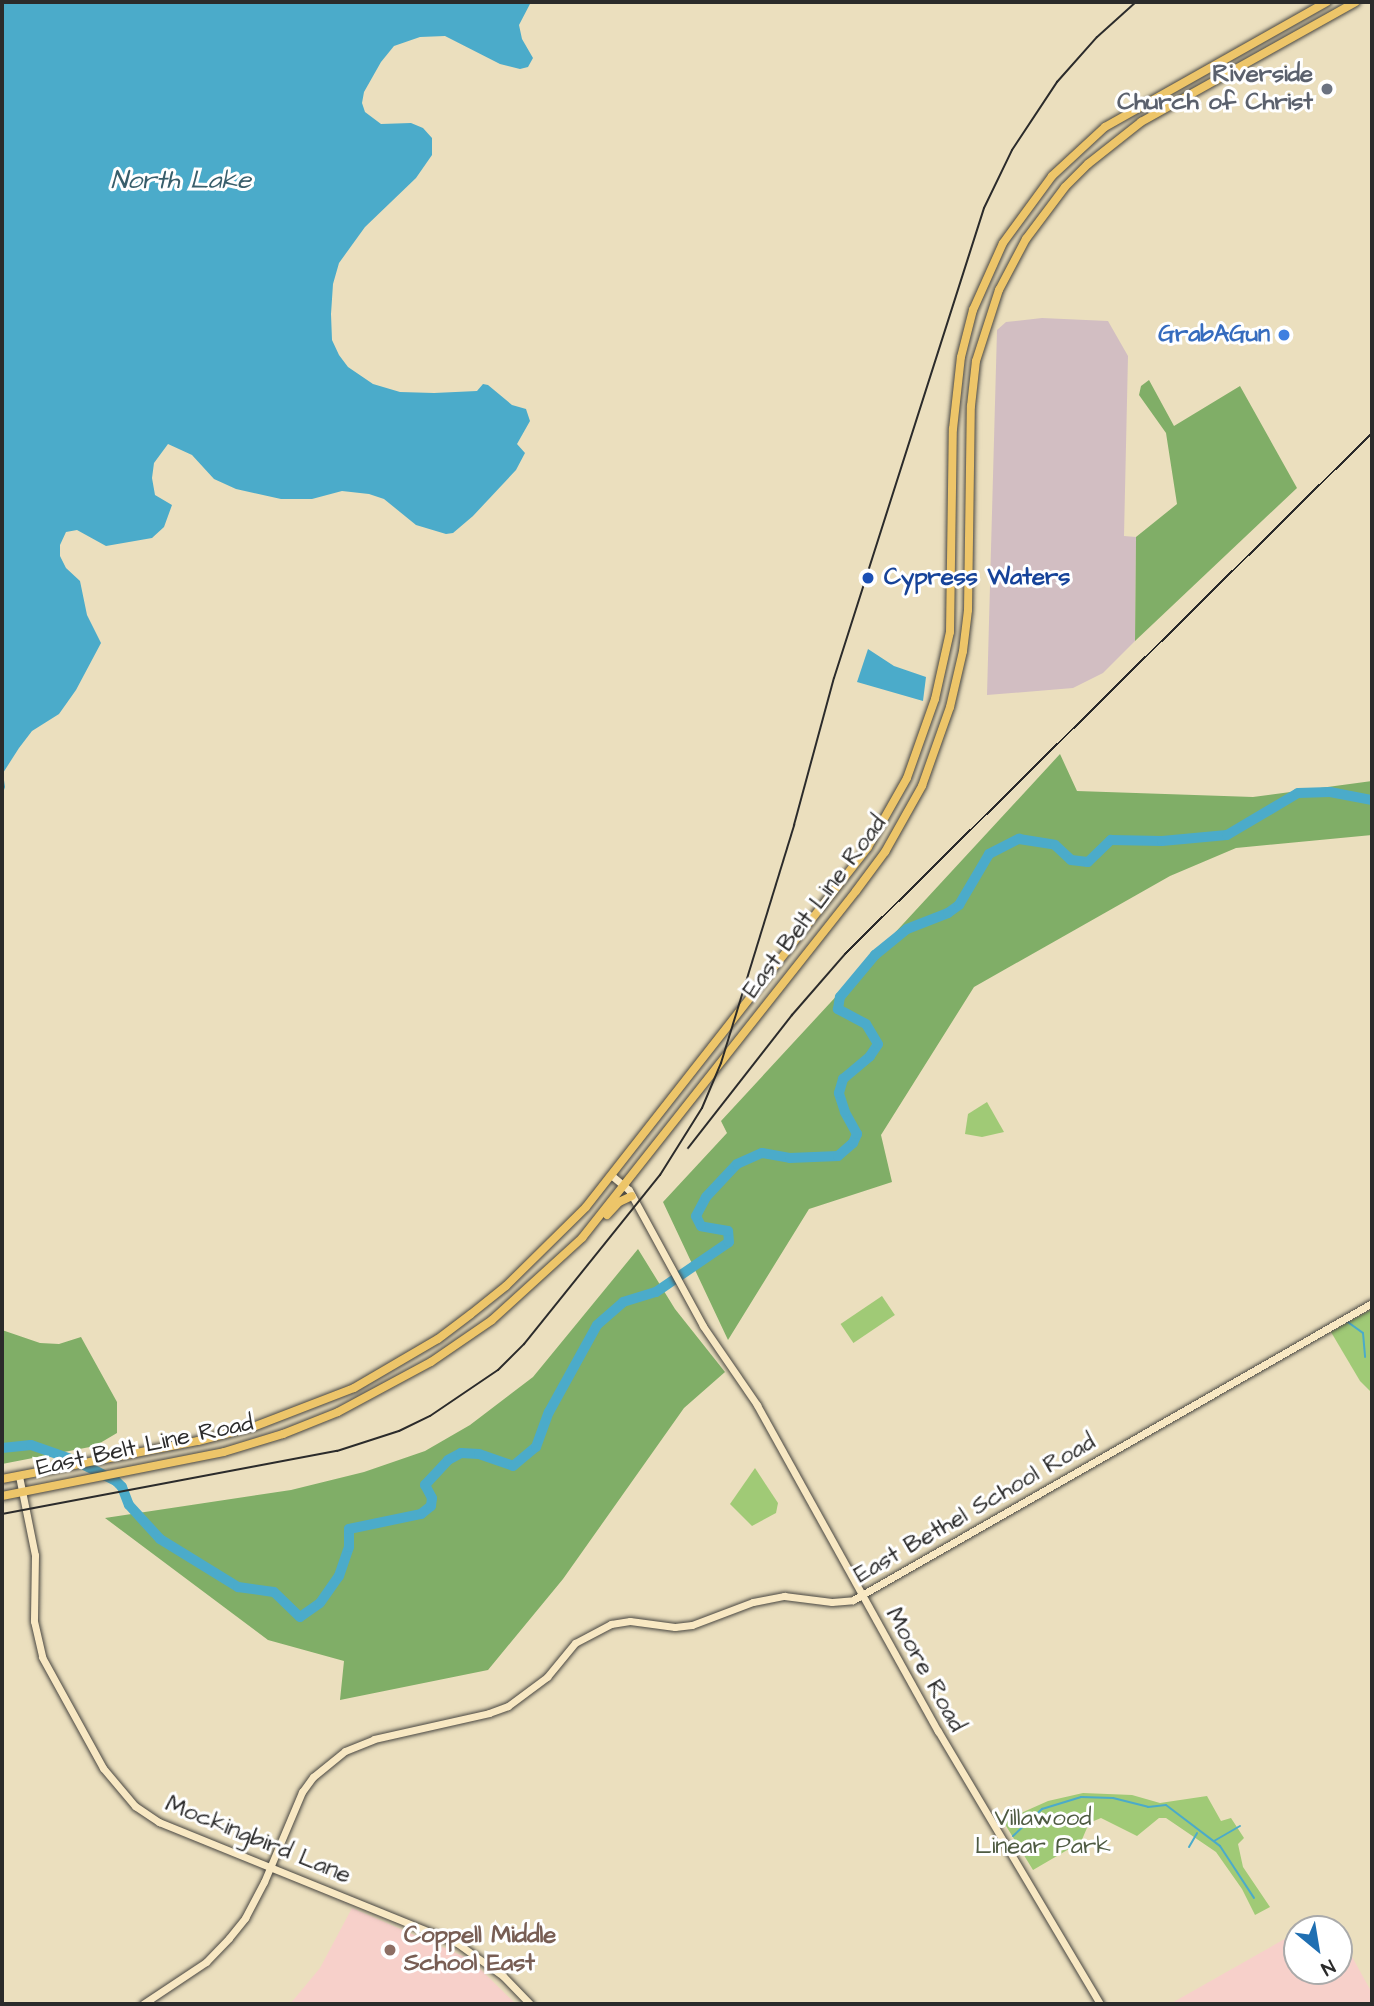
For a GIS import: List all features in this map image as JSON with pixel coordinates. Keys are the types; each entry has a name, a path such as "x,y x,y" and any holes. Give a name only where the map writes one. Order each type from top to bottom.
{"main road":[{"name":"East Belt Line Road","path":"2,1479 51,1471 253,1427 354,1388 438,1339 506,1286 586,1207 868,847 888,815 920,749 942,672 950,632 953,429 961,357 971,315 986,277 1023,212 1052,176 1105,127 1327,2"},
{"name":"East Belt Line Road","path":"2,1496 198,1458 283,1434 360,1401 431,1362 492,1320 582,1238 885,852 929,769 939,744 958,673 968,610 971,406 976,361 987,320 1009,266 1037,223 1088,164 1142,122 1356,2"},
{"path":"1023,212 1037,223"},
{"path":"961,357 976,361"},
{"path":"942,672 958,673"},
{"path":"920,749 922,761 929,769"},
{"path":"801,934 813,945"},
{"path":"582,1238 619,1202 632,1196"},
{"path":"354,1388 360,1401"}],"street":[{"name":"Moore Road","path":"611,1175 625,1185 632,1196 691,1304 757,1405 975,1795 1100,2004"},
{"name":"East Bethel School Road","path":"143,2004 206,1962 229,1938 255,1900 302,1792 313,1777 336,1757 374,1739 489,1713 508,1706 547,1677 575,1643 600,1628 629,1621 675,1627 692,1625 734,1608 770,1598 795,1597 845,1603 862,1596 1372,1303"},
{"name":"Mockingbird Lane","path":"19,1476 35,1555 36,1638 55,1682 112,1783 150,1817 457,1944 503,1976 530,2004"}],"shaded area":[{"path":"1042,318 1108,321 1128,356 1124,536 1136,537 1135,641 1103,673 1073,688 987,695 997,330 1006,322"},
{"name":"Coppell Middle School East","path":"352,1908 470,1959 516,2004 290,2004 320,1968"},
{"path":"1283,1940 1283,1985 1353,1985 1353,1958 1372,1993 1372,2004 1170,2004"}],"green space":[{"path":"1149,380 1174,426 1240,386 1297,488 1135,641 1136,537 1177,504 1166,433 1139,395 1141,386"},
{"path":"1060,754 1077,791 1253,797 1372,781 1372,835 1236,848 1170,876 974,987 881,1135 892,1182 809,1209 728,1340 663,1202 727,1133 721,1121"},
{"path":"987,1102 1004,1132 982,1137 965,1134 968,1114"},
{"path":"638,1249 675,1309 725,1372 684,1408 563,1579 488,1670 340,1700 344,1661 268,1640 105,1518 291,1490 364,1472 425,1451 470,1425 533,1377"},
{"path":"882,1296 895,1315 853,1343 841,1324"},
{"path":"1372,1309 1372,1393 1360,1381 1331,1332"},
{"path":"2,1330 40,1343 59,1344 81,1337 117,1402 117,1433 95,1446 2,1464"},
{"path":"755,1468 778,1503 776,1513 752,1526 730,1504"},
{"name":"Villawood Linear Park","path":"1083,1793 1132,1795 1160,1803 1207,1796 1221,1821 1231,1818 1244,1838 1238,1844 1243,1867 1270,1907 1255,1915 1242,1889 1216,1852 1166,1818 1159,1818 1137,1836 1101,1818 1089,1823 1081,1842 1033,1870 1003,1821 1048,1801"}],"water":[{"name":"North Lake","path":"2,2 531,2 519,25 522,39 533,58 528,67 520,69 500,64 445,36 420,37 394,46 381,62 364,92 362,103 365,112 381,124 411,123 423,128 432,138 432,155 416,178 365,227 339,263 333,284 331,314 332,340 339,355 348,367 373,384 400,392 434,393 477,391 483,384 488,385 512,405 526,409 530,421 517,444 525,453 516,470 473,516 453,533 446,534 416,525 384,499 369,494 342,491 312,499 281,499 236,489 214,479 192,455 168,444 154,463 152,478 155,495 172,505 164,527 152,538 106,546 77,530 66,532 60,545 60,556 66,568 80,581 87,615 101,643 76,690 59,714 32,731 19,748 3,773 5,787 2,796"},
{"path":"868,649 894,666 926,677 923,701 857,682"}],"waterway":[{"path":"2,1448 31,1445 74,1460 116,1481 122,1487 129,1505 160,1539 238,1587 274,1592 300,1617 320,1603 339,1576 349,1547 349,1529 421,1514 431,1506 432,1498 425,1485 448,1460 461,1453 479,1454 513,1466 536,1447 549,1412 597,1325 623,1302 656,1292 729,1242 728,1231 701,1226 696,1216 706,1197 737,1164 762,1153 790,1158 838,1156 853,1143 857,1134 845,1112 839,1093 843,1079 870,1056 878,1044 866,1024 838,1009 840,997 875,955 907,929 948,913 959,905 989,854 1019,839 1055,845 1071,860 1088,862 1111,840 1162,841 1227,835 1298,793 1330,792 1372,800"},
{"path":"1345,1320 1363,1333 1365,1357"},
{"path":"1013,1836 1042,1809 1081,1797 1113,1798 1148,1807 1166,1805 1220,1846 1254,1898"},
{"path":"1214,1841 1240,1826"},
{"path":"1189,1847 1197,1833"}],"railway":[{"path":"2,1514 337,1451 399,1431 430,1416 498,1370 524,1344 660,1175 702,1108 721,1063 794,825 834,678 984,208 1012,150 1057,82 1097,37 1136,2"},
{"path":"688,1148 792,1015 845,954 1372,433"}],"place":[{"name":"Riverside Church of Christ","path":"1327,89"},
{"name":"GrabAGun","path":"1284,335"},
{"name":"Cypress Waters","path":"868,578"},
{"name":"Coppell Middle School East","path":"390,1950"}]}
